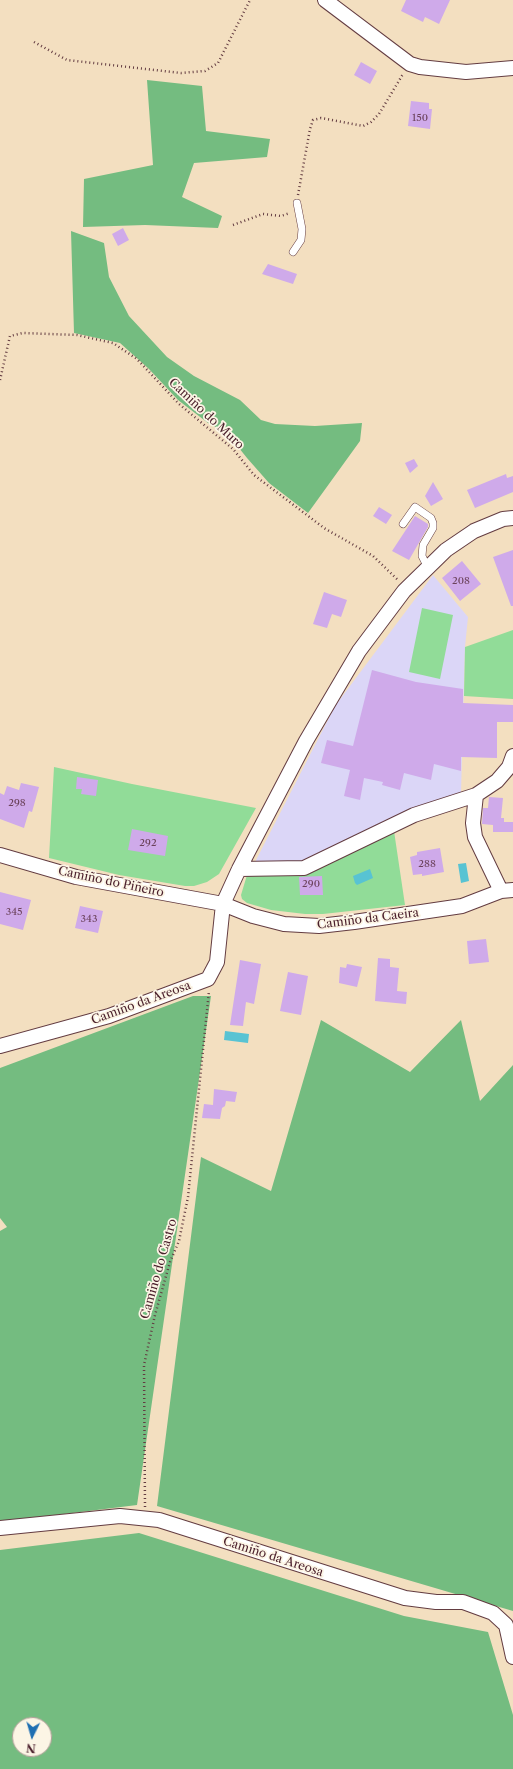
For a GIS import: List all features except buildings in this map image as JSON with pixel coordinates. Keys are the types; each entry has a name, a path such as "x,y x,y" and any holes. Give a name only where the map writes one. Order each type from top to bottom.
{"street":[{"path":"325,0 410,64 420,67 466,72 513,68"},
{"path":"208,979 217,962 223,904 239,869 306,741 359,651 407,588 446,550 474,531 503,519 513,518"},
{"path":"239,869 304,868 414,815 476,795 497,781 508,767 513,756"},
{"path":"476,795 473,823 475,837 507,891"},
{"name":"Camiño do Piñeiro","path":"0,855 76,877 223,904"},
{"name":"Camiño da Caeira","path":"223,904 253,916 284,924 319,926 462,906 507,891"},
{"name":"Camiño da Areosa","path":"0,1046 109,1016 208,979"},
{"name":"Camiño da Areosa","path":"0,1528 120,1516 159,1520 358,1585 405,1598 436,1602 463,1602 471,1605 493,1614 506,1625 513,1657"}],"lane":[{"path":"293,252 301,240 297,203"},
{"path":"404,524 415,507 431,518 434,523 433,528 423,545 422,556 428,568"}],"path":[{"path":"34,42 67,60 181,73 205,71 218,63 250,0"},
{"path":"233,225 263,214 281,216 294,211 297,203 310,128 313,120 321,118 363,126 371,122 379,114 410,64"},
{"name":"Camiño do Muro","path":"0,380 10,336 23,333 77,335 113,343 137,359 179,404 233,449 254,475 324,528 373,556 407,588"},
{"name":"Camiño do Castro","path":"145,1518 144,1365 155,1315 170,1262 179,1241 188,1197 210,992 208,979"}],"shaded area":[{"path":"433,575 468,617 465,647 461,793 306,862 254,864 335,706"}],"green space":[{"path":"147,80 202,86 206,131 270,139 267,157 194,163 182,197 222,216 218,228 145,225 83,227 84,179 153,165"},
{"path":"71,231 104,243 109,277 129,316 167,357 194,376 240,400 261,420 275,424 315,426 362,423 360,441 308,513 269,483 227,433 208,423 178,400 149,369 120,343 74,333"},
{"path":"422,608 453,615 440,679 409,672"},
{"path":"513,630 513,699 464,696 465,647"},
{"path":"54,767 256,808 219,874 207,882 194,886 185,886 119,875 49,858"},
{"path":"394,831 405,905 323,914 305,914 271,910 247,903 242,899 241,895 247,875 305,871"},
{"path":"193,996 211,996 137,1505 0,1522 0,1231 7,1227 0,1218 0,1068"},
{"path":"321,1020 410,1072 461,1020 480,1101 513,1065 513,1611 157,1506 201,1157 271,1191"},
{"path":"139,1533 404,1616 488,1632 513,1715 513,1769 0,1769 0,1550"}],"water":[{"path":"466,863 469,881 461,883 458,864"},
{"path":"370,869 373,878 357,885 353,876"},
{"path":"225,1031 249,1034 248,1043 224,1040"}]}
